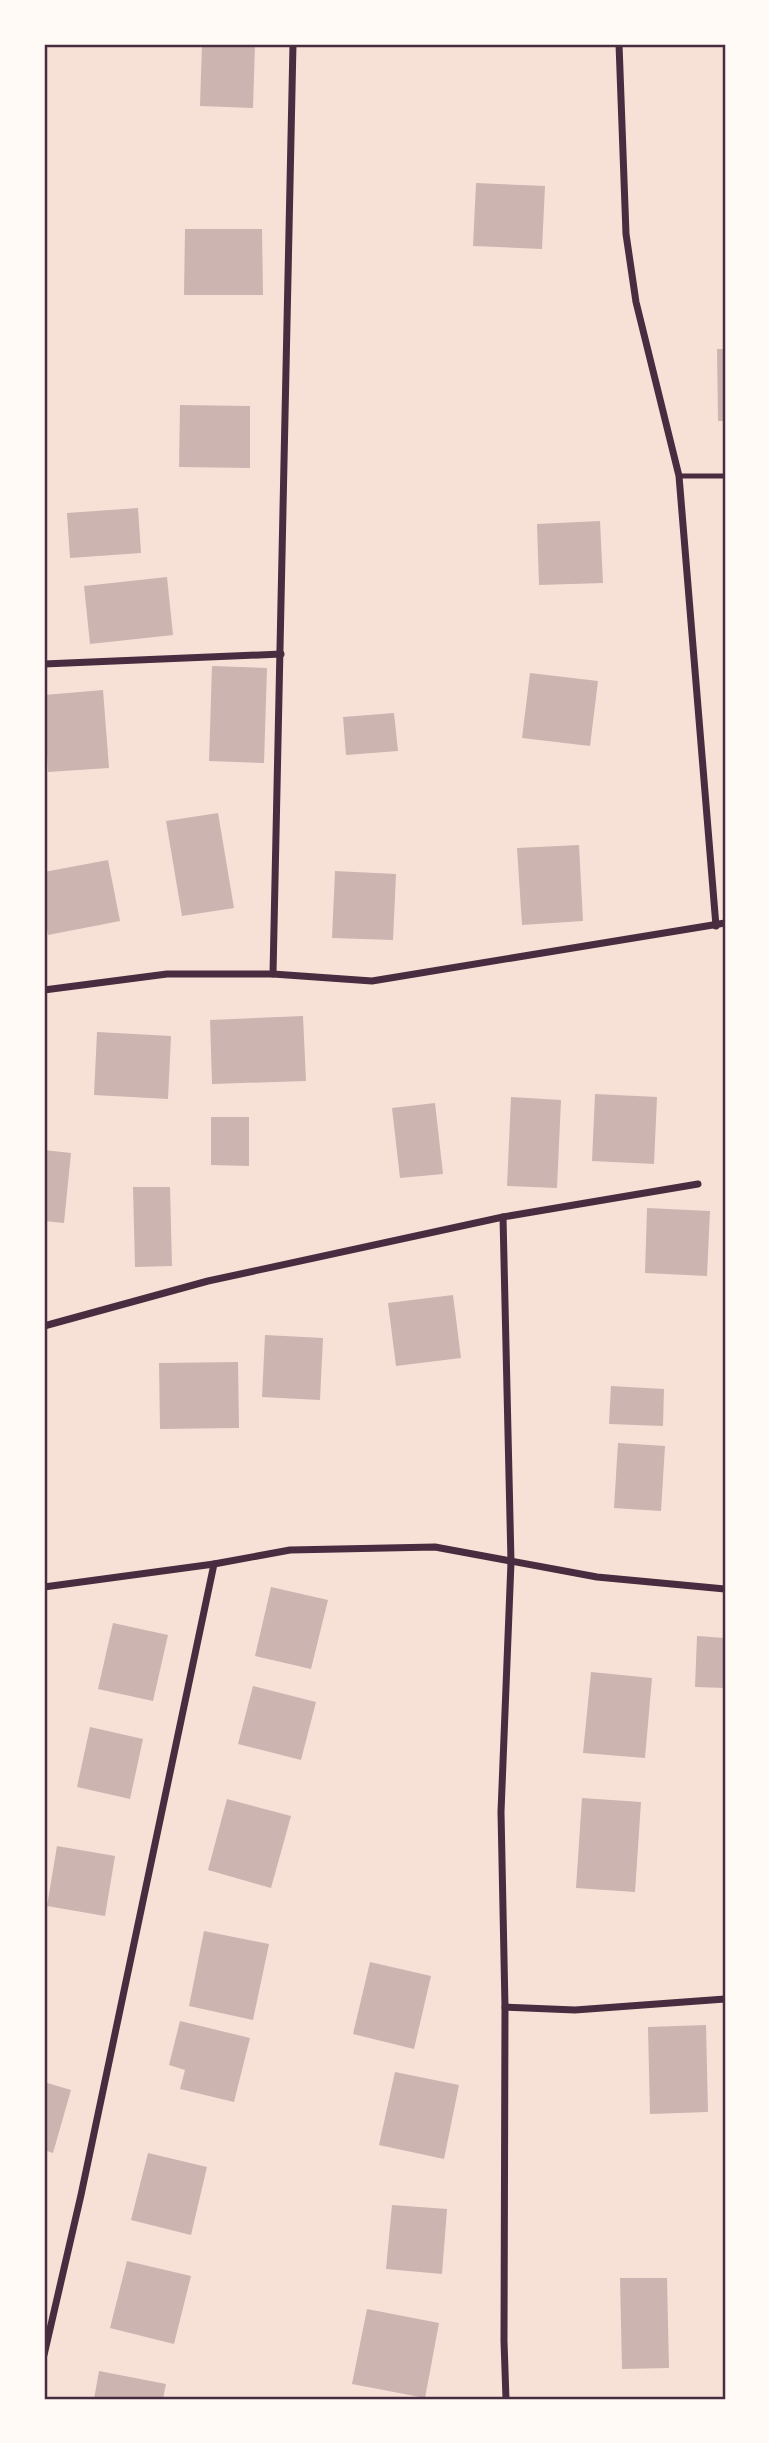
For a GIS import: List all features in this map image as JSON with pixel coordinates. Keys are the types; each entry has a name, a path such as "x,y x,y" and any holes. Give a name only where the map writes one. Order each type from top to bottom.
{"street":[{"path":"273,974 293,44"},
{"path":"619,44 626,234 636,302 679,476 716,926"},
{"path":"44,664 281,654"},
{"path":"44,990 166,974 273,974 372,981 725,923"},
{"path":"44,1326 208,1280 503,1217 698,1184"},
{"path":"503,1217 511,1562 501,1812 505,2007 506,2399"},
{"path":"44,1587 214,1564 290,1550 435,1547 597,1577 725,1589"},
{"path":"44,2355 214,1564"},
{"path":"505,2007 575,2010 725,1999"}],"lane":[{"path":"679,476 725,476"}],"building":[{"path":"202,44 255,44 253,108 200,106"},
{"path":"476,183 545,186 542,249 473,246"},
{"path":"185,229 262,229 263,295 184,295"},
{"path":"717,349 725,349 725,421 718,421"},
{"path":"180,405 250,406 250,468 179,467"},
{"path":"138,508 141,553 70,558 67,513"},
{"path":"600,521 603,583 539,585 537,524"},
{"path":"167,577 173,635 90,644 84,586"},
{"path":"212,666 267,668 264,763 209,761"},
{"path":"530,673 598,681 590,746 522,738"},
{"path":"103,690 109,768 48,772 44,695"},
{"path":"394,713 398,751 346,755 343,717"},
{"path":"218,813 234,908 182,916 166,821"},
{"path":"579,845 583,921 522,925 517,848"},
{"path":"108,860 120,921 48,935 44,909 44,872"},
{"path":"335,871 396,874 393,940 332,938"},
{"path":"303,1016 306,1081 212,1084 210,1020"},
{"path":"97,1032 171,1036 168,1099 94,1095"},
{"path":"595,1094 657,1097 654,1164 592,1161"},
{"path":"511,1097 561,1100 557,1188 507,1186"},
{"path":"435,1103 443,1174 400,1178 392,1108"},
{"path":"211,1117 249,1117 249,1166 211,1165"},
{"path":"44,1150 71,1153 64,1223 44,1221"},
{"path":"133,1187 170,1187 172,1266 135,1267"},
{"path":"647,1208 710,1211 707,1276 645,1273"},
{"path":"453,1295 461,1358 396,1366 388,1303"},
{"path":"265,1335 323,1338 320,1400 262,1397"},
{"path":"238,1362 239,1428 160,1429 159,1363"},
{"path":"611,1386 664,1389 663,1426 609,1424"},
{"path":"618,1443 665,1446 661,1511 614,1508"},
{"path":"271,1587 328,1600 311,1669 255,1656"},
{"path":"113,1623 168,1635 153,1701 98,1689"},
{"path":"697,1636 725,1638 725,1688 695,1687"},
{"path":"591,1672 652,1678 645,1758 583,1753"},
{"path":"253,1686 316,1702 301,1760 238,1744"},
{"path":"90,1727 143,1739 130,1799 77,1787"},
{"path":"582,1798 641,1802 635,1892 576,1888"},
{"path":"227,1799 291,1816 271,1888 208,1870"},
{"path":"57,1846 115,1856 105,1916 47,1906"},
{"path":"204,1931 269,1944 253,2020 189,2006"},
{"path":"370,1962 431,1976 414,2049 353,2034"},
{"path":"180,2021 250,2038 234,2102 180,2089 185,2070 169,2065"},
{"path":"706,2025 708,2112 650,2114 648,2027"},
{"path":"395,2072 459,2085 444,2159 379,2145"},
{"path":"44,2082 71,2090 53,2153 44,2150"},
{"path":"148,2153 207,2167 191,2235 131,2220"},
{"path":"392,2205 447,2209 442,2274 386,2269"},
{"path":"127,2261 191,2276 174,2344 110,2328"},
{"path":"620,2278 667,2278 669,2368 622,2369"},
{"path":"367,2309 439,2323 425,2398 352,2384"},
{"path":"99,2371 166,2384 163,2399 94,2399"}]}
